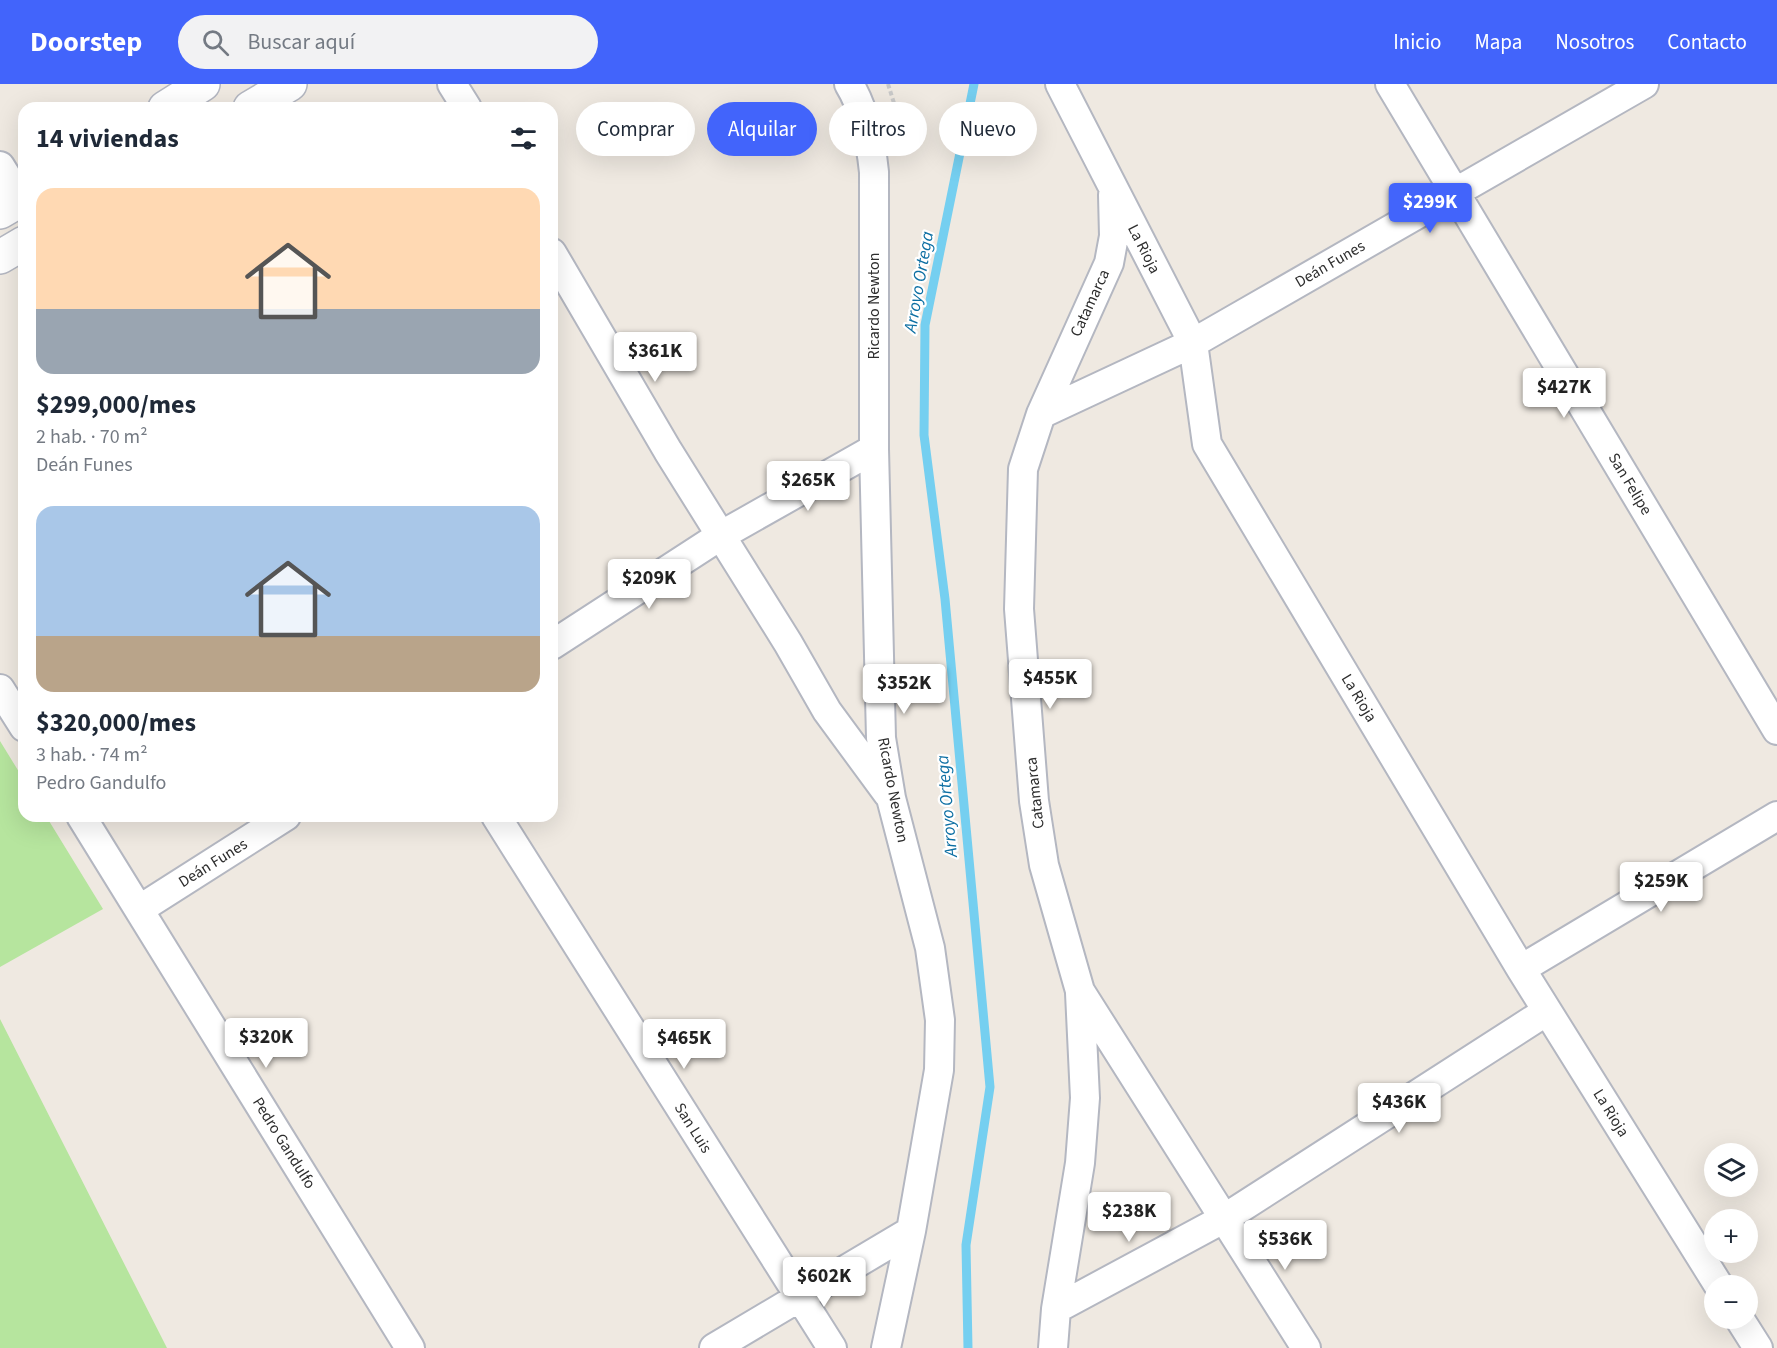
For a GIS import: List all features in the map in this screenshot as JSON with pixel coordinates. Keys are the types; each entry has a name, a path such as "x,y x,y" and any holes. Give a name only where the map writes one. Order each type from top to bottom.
{"main road":[{"path":"174,102 203,84"},
{"path":"260,102 290,84"},
{"path":"0,257 18,246"}],"street":[{"path":"452,84 462,102"},
{"name":"Ricardo Newton","path":"849,84 865,124 874,172 874,448 881,738 891,798 930,948 940,1020 939,1070 911,1231 886,1348"},
{"name":"La Rioja","path":"1060,84 1193,343 1207,444 1521,969 1712,1275"},
{"name":"San Felipe","path":"1390,84 1777,730"},
{"name":"Deán Funes","path":"1041,414 1193,343 1644,84"},
{"path":"0,166 15,204"},
{"name":"Catamarca","path":"1112,185 1114,236 1109,263 1041,414 1023,469 1018,609 1034,801 1044,865 1080,991 1306,1348"},
{"path":"558,263 720,536 788,643 826,711 891,798"},
{"path":"558,641 720,536 874,448"},
{"path":"0,689 18,718"},
{"path":"1521,969 1777,816"},
{"name":"Pedro Gandulfo","path":"85,822 411,1348"},
{"name":"Deán Funes","path":"140,909 277,822"},
{"name":"San Luis","path":"500,822 832,1348"},
{"path":"1053,1348 1056,1309 1080,1163 1085,1098 1080,991"},
{"path":"1056,1309 1225,1218 1547,1011"},
{"path":"714,1348 911,1231"},
{"path":"1746,1329 1758,1348"}],"path":[{"path":"888,84 894,102"}],"green space":[{"path":"0,741 18,770 18,822 50,822 103,909 0,967"},
{"path":"0,1019 167,1348 0,1348"}],"waterway":[{"name":"Arroyo Ortega","path":"968,1348 966,1245 990,1087 945,599 924,435 925,325 974,84"}]}
